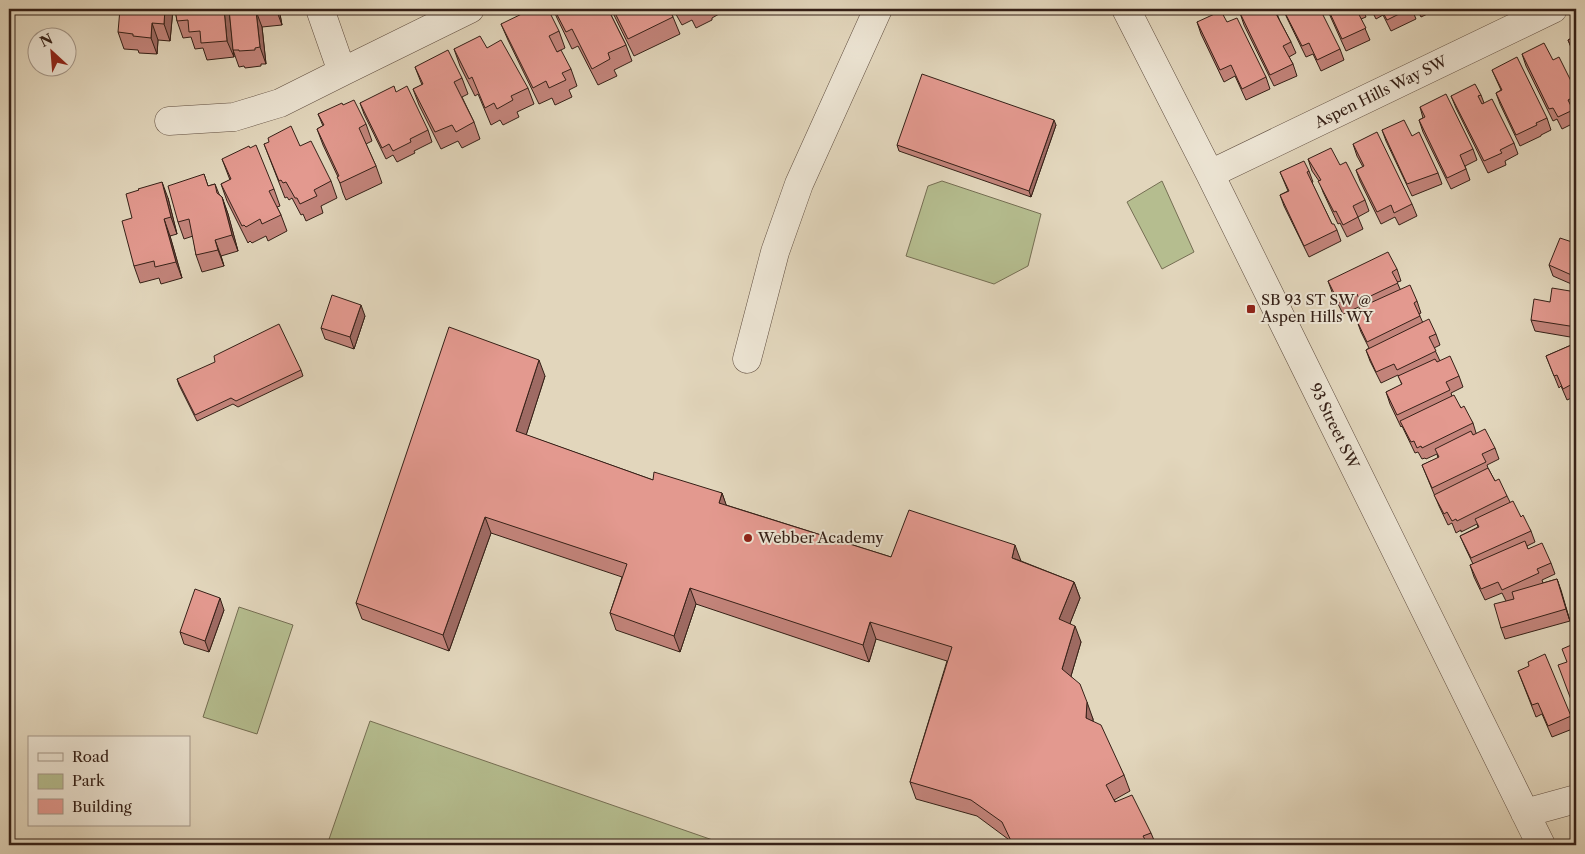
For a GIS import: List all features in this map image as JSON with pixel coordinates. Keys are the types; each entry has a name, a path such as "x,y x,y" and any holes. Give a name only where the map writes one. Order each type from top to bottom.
{"street":[{"path":"320,9 342,72"},
{"path":"169,121 234,117 280,103 470,9"},
{"path":"747,359 775,252 799,184 878,9"},
{"name":"93 Street SW","path":"1126,9 1210,174 1541,845"},
{"name":"Aspen Hills Way SW","path":"1210,174 1553,9"},
{"path":"1525,813 1576,799"}],"green space":[{"path":"942,181 1041,214 1028,266 994,284 906,256 928,186"},
{"path":"1162,181 1194,252 1162,269 1127,202"},
{"path":"239,607 293,625 257,734 203,717"},
{"path":"370,721 727,845 327,845"}],"building":[{"path":"120,9 165,9 164,24 152,23 151,38 118,32"},
{"path":"175,9 224,9 227,41 201,43 200,31 189,32 188,20 177,21"},
{"path":"229,9 276,9 256,11 260,47 255,48 255,50 233,50"},
{"path":"532,9 548,9 559,31 549,36 557,52 561,50 571,69 562,73 566,80 549,88 546,81 533,88 501,24"},
{"path":"554,9 608,9 626,45 608,53 610,59 592,69 572,29 566,32"},
{"path":"613,9 669,9 673,17 628,39"},
{"path":"1249,9 1276,10 1274,10 1291,42 1283,46 1293,64 1270,75 1240,13"},
{"path":"1283,9 1320,9 1340,49 1317,60 1309,43 1302,46"},
{"path":"1328,9 1356,9 1366,28 1342,39"},
{"path":"1381,9 1409,9 1387,20"},
{"path":"1221,11 1227,22 1237,18 1266,77 1242,89 1231,65 1220,70 1197,22"},
{"path":"480,36 487,48 501,40 528,88 511,96 513,100 497,109 494,103 485,108 472,77 469,79 454,49"},
{"path":"1576,36 1576,57 1568,40"},
{"path":"1544,43 1553,60 1559,57 1576,91 1576,96 1568,100 1573,110 1558,117 1553,108 1549,109 1522,54"},
{"path":"448,50 462,78 454,82 474,122 456,132 452,125 435,132 413,89 423,84 415,67"},
{"path":"1517,57 1547,118 1516,135 1496,93 1502,90 1492,70"},
{"path":"1576,63 1576,75 1572,65"},
{"path":"922,74 1054,120 1029,191 897,145"},
{"path":"1475,84 1481,95 1478,96 1482,104 1492,99 1514,143 1500,150 1502,153 1484,161 1451,96"},
{"path":"394,86 396,92 407,86 428,130 410,139 411,142 393,151 389,144 382,148 360,103"},
{"path":"1446,94 1473,149 1460,155 1466,169 1447,178 1419,120 1425,117 1420,107"},
{"path":"354,100 366,124 359,128 376,166 340,183 337,177 339,176 317,129 324,125 318,114 342,103 343,105"},
{"path":"1404,120 1412,136 1419,132 1438,173 1407,184 1382,130"},
{"path":"291,126 300,146 311,141 331,181 314,190 317,196 300,204 286,182 279,181 264,144 269,142 268,138"},
{"path":"1377,132 1412,204 1394,213 1391,205 1377,212 1356,170 1364,166 1353,144"},
{"path":"256,145 274,189 269,191 281,215 262,224 260,219 246,227 242,226 221,184 231,179 222,159 249,146 250,148"},
{"path":"1331,148 1340,165 1346,162 1365,200 1353,206 1358,217 1343,225 1336,211 1334,212 1318,181 1321,180 1308,159"},
{"path":"1304,161 1309,171 1307,172 1332,224 1334,224 1337,230 1304,246 1280,195 1289,191 1280,172"},
{"path":"204,174 208,186 215,184 217,193 222,197 232,235 215,240 218,250 196,255 189,219 178,222 168,186"},
{"path":"162,182 171,217 164,219 176,262 155,267 154,261 134,266 122,221 132,218 126,194"},
{"path":"1560,238 1575,243 1576,241 1576,277 1549,265"},
{"path":"1388,252 1397,269 1392,272 1398,283 1360,301 1357,294 1339,303 1328,281"},
{"path":"1410,285 1417,301 1414,303 1420,316 1367,342 1357,321 1359,319 1356,312 1360,311 1359,308"},
{"path":"1552,288 1576,292 1576,327 1531,320 1534,299 1550,302"},
{"path":"332,295 361,305 350,337 321,328"},
{"path":"1429,319 1436,334 1429,337 1436,351 1397,370 1394,364 1376,372 1366,350"},
{"path":"279,324 301,370 236,401 231,398 195,415 177,379 215,362 214,356"},
{"path":"449,327 539,360 516,431 653,480 654,472 722,493 719,503 891,557 909,510 1015,545 1012,558 1074,582 1059,619 1075,626 1062,669 1080,684 1087,702 1086,718 1101,725 1124,775 1106,785 1115,802 1132,795 1151,833 1143,836 1148,845 1013,845 1002,822 971,800 910,782 952,647 870,622 863,645 690,588 674,636 610,613 627,564 485,517 443,635 356,603"},
{"path":"1576,343 1576,382 1563,389 1557,375 1554,376 1546,356"},
{"path":"1450,356 1459,376 1446,382 1450,390 1397,415 1386,392 1402,384 1398,376 1435,359 1437,362"},
{"path":"1454,395 1461,408 1464,406 1473,423 1422,448 1421,446 1417,448 1414,441 1411,442 1400,421"},
{"path":"1576,404 1576,417 1571,406"},
{"path":"1485,429 1495,448 1482,454 1486,462 1432,488 1422,465 1439,457 1435,449 1471,431 1473,435"},
{"path":"1488,468 1495,481 1499,479 1507,496 1457,521 1456,519 1452,521 1447,512 1444,514 1434,495"},
{"path":"1513,501 1531,531 1471,558 1460,536 1479,527 1475,519"},
{"path":"1525,541 1528,549 1542,543 1551,563 1537,569 1539,573 1502,590 1498,582 1481,589 1470,565"},
{"path":"1557,579 1566,609 1501,628 1494,604 1514,599 1512,592"},
{"path":"195,589 220,598 205,641 180,632"},
{"path":"1576,643 1576,713 1558,665 1567,662 1562,649"},
{"path":"1545,654 1571,716 1548,726 1538,703 1532,705 1518,671 1529,666 1528,662"}],"place":[{"name":"SB 93 ST SW @ Aspen Hills WY","path":"1251,309"},
{"name":"Webber Academy","path":"748,538"}]}
